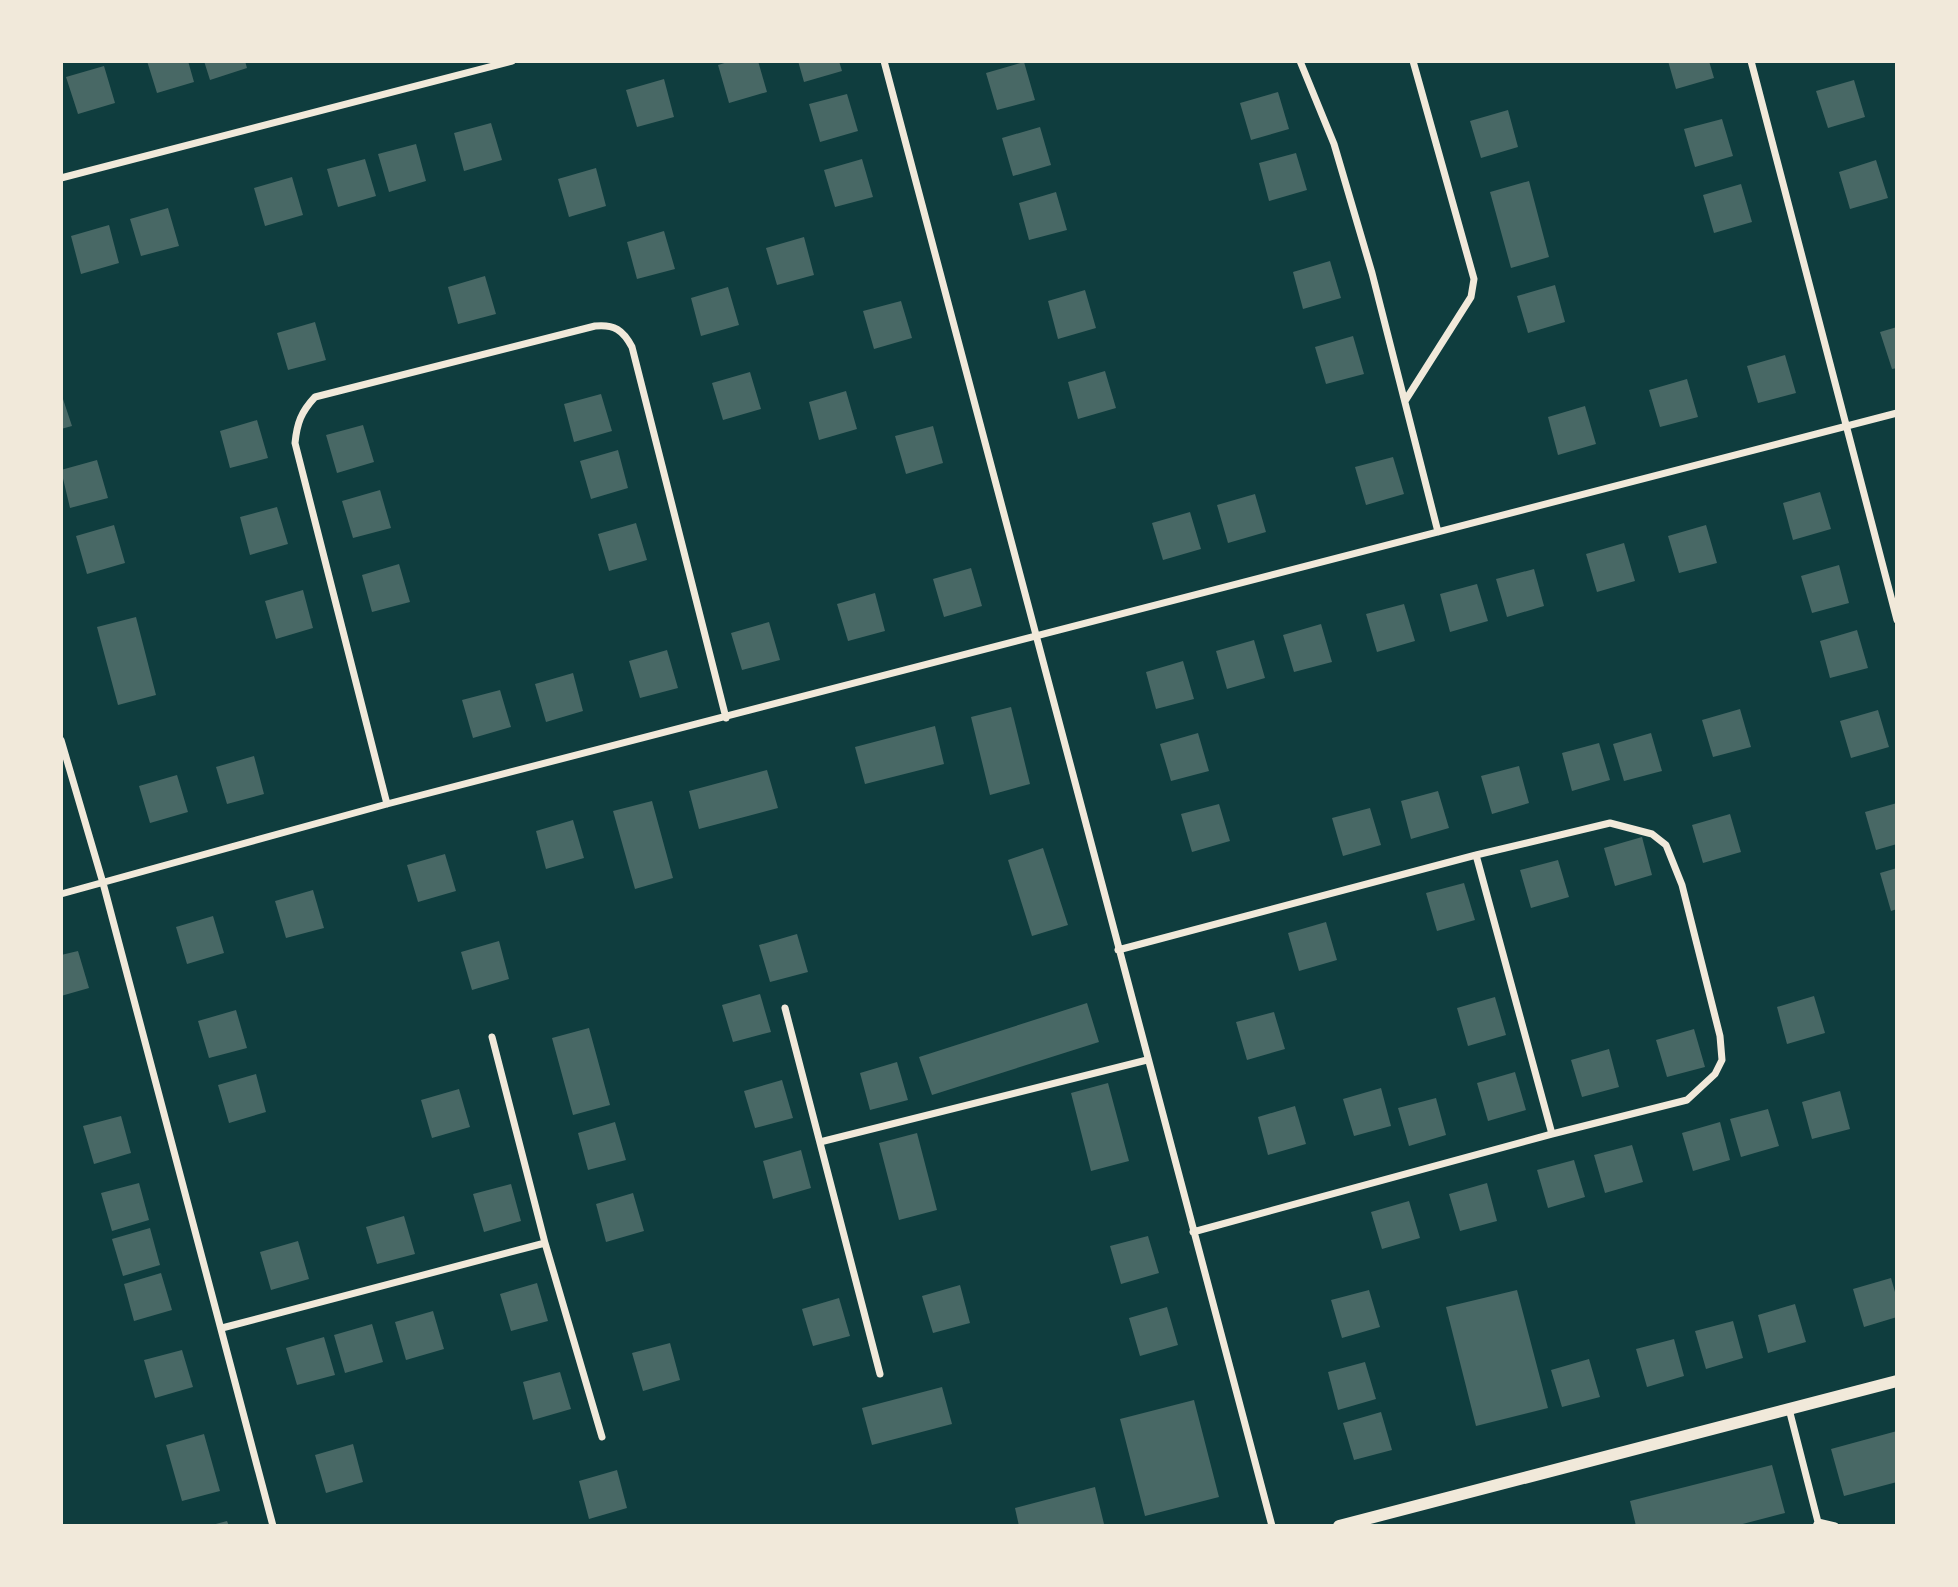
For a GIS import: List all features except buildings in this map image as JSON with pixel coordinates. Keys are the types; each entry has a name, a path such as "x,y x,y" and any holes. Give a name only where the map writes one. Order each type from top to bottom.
{"street":[{"path":"61,178 512,61"},
{"path":"884,61 1272,1526"},
{"path":"1300,61 1334,144 1372,273 1438,532"},
{"path":"1405,401 1471,297 1474,279 1413,61"},
{"path":"1751,61 1897,620"},
{"path":"387,804 295,443 297,424 303,410 315,397 341,390 594,326 608,325 622,332 632,347 726,718"},
{"path":"61,894 387,804 1897,413"},
{"path":"61,740 103,883 273,1526"},
{"path":"1118,950 1476,855 1610,823 1652,834 1665,845 1682,886 1720,1036 1722,1060 1715,1074 1687,1100 1193,1232"},
{"path":"1476,855 1552,1134"},
{"path":"785,1008 880,1374"},
{"path":"492,1037 545,1242 602,1437"},
{"path":"820,1142 1147,1060"},
{"path":"222,1328 545,1242"},
{"path":"1339,1526 1897,1381"},
{"path":"1789,1409 1817,1524 1835,1526"}]}
